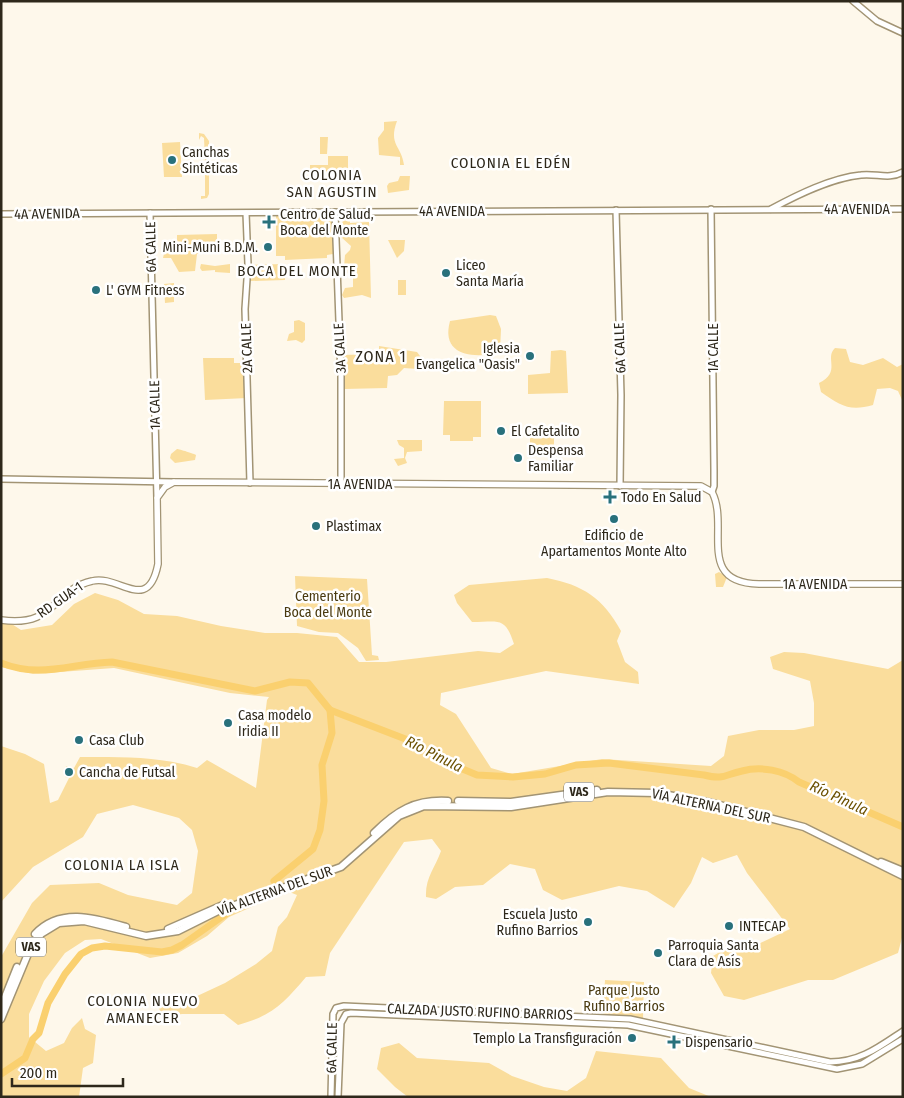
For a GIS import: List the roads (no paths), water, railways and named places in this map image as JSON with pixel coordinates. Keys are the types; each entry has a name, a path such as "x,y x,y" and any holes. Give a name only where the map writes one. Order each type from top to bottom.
{"highway":[{"name":"VÍA ALTERNA DEL SUR","path":"1,1006 22,954 38,931 51,922 67,917 99,922 136,932 167,930 187,923 216,907 238,902 341,867 399,816 415,808 436,805 511,807 622,792 681,796 804,827 901,873"},
{"name":"VÍA ALTERNA DEL SUR","path":"1,1019 25,956 41,934 59,923 99,922"}],"main road":[{"name":"1A AVENIDA","path":"174,482 696,486 713,492"},
{"path":"157,498 166,487 174,482"},
{"name":"1A CALLE","path":"713,492 719,557 724,570 730,576"},
{"name":"1A CALLE","path":"146,588 153,581 158,564 157,498"},
{"name":"1A AVENIDA","path":"730,576 748,584 903,584"},
{"name":"RD GUA-1","path":"1,620 12,622 37,618 50,611 71,591 93,580 104,580 132,590 146,588"}],"street":[{"path":"853,1 877,21 903,33"},
{"path":"769,211 812,190 849,177 864,174 892,176 903,172"},
{"name":"4A AVENIDA","path":"1,214 616,210 769,211 902,208"},
{"name":"6A CALLE","path":"616,210 621,394 620,486"},
{"name":"1A CALLE","path":"711,210 713,492"},
{"name":"3A CALLE","path":"335,212 341,376 341,483"},
{"name":"6A CALLE","path":"150,213 152,311"},
{"name":"2A CALLE","path":"246,213 248,264 245,309 250,483"},
{"name":"1A CALLE","path":"152,311 157,498"},
{"name":"1A AVENIDA","path":"1,479 174,482"},
{"name":"6A CALLE","path":"331,1097 332,1014 336,1008 344,1006"},
{"name":"CALZADA JUSTO RUFINO BARRIOS","path":"344,1006 630,1019 811,1061 837,1069 851,1068 874,1058 903,1039"},
{"name":"6A CALLE","path":"338,1097 340,1028 341,1020 348,1013"},
{"name":"CALZADA JUSTO RUFINO BARRIOS","path":"348,1013 628,1025 811,1061 842,1062 862,1057 903,1031"}],"waterway":[{"name":"Río Pinula","path":"1,663 16,668 43,670 112,662 255,691 290,682 308,683 330,710 408,740 441,760 477,775 513,777 545,774 576,765 609,763 716,777 764,769 779,772 903,827"},
{"path":"274,881 313,849 320,830 324,801 322,765 332,733 330,710"},
{"path":"1,1074 25,1058 33,1039 39,1033 48,1003 65,974 81,954 92,948 105,946 162,952 172,950 230,911"}],"place":[{"name":"Canchas Sintéticas","path":"172,160"},
{"name":"Centro de Salud, Boca del Monte","path":"269,222"},
{"name":"Mini-Muni B.D.M.","path":"268,247"},
{"name":"Liceo Santa María","path":"446,273"},
{"name":"L' GYM Fitness","path":"96,290"},
{"name":"Iglesia Evangelica \"Oasis\"","path":"530,356"},
{"name":"El Cafetalito","path":"501,431"},
{"name":"Despensa Familiar","path":"518,458"},
{"name":"Todo En Salud","path":"610,497"},
{"name":"Edificio de Apartamentos Monte Alto","path":"614,519"},
{"name":"Plastimax","path":"316,526"},
{"name":"Casa modelo Iridia II","path":"228,723"},
{"name":"Casa Club","path":"79,740"},
{"name":"Cancha de Futsal","path":"69,772"},
{"name":"Escuela Justo Rufino Barrios","path":"588,922"},
{"name":"INTECAP","path":"729,926"},
{"name":"Parroquia Santa Clara de Asís","path":"658,953"},
{"name":"Templo La Transfiguración","path":"632,1038"},
{"name":"Dispensario","path":"674,1042"}],"district":[{"name":"COLONIA EL EDÉN","path":"511,163"},
{"name":"COLONIA SAN AGUSTIN","path":"332,184"},
{"name":"BOCA DEL MONTE","path":"297,271"},
{"name":"ZONA 1","path":"381,356"},
{"name":"COLONIA LA ISLA","path":"122,865"},
{"name":"COLONIA NUEVO AMANECER","path":"143,1010"}],"park label":[{"name":"Cementerio Boca del Monte","path":"328,604"},
{"name":"Parque Justo Rufino Barrios","path":"624,998"}]}
